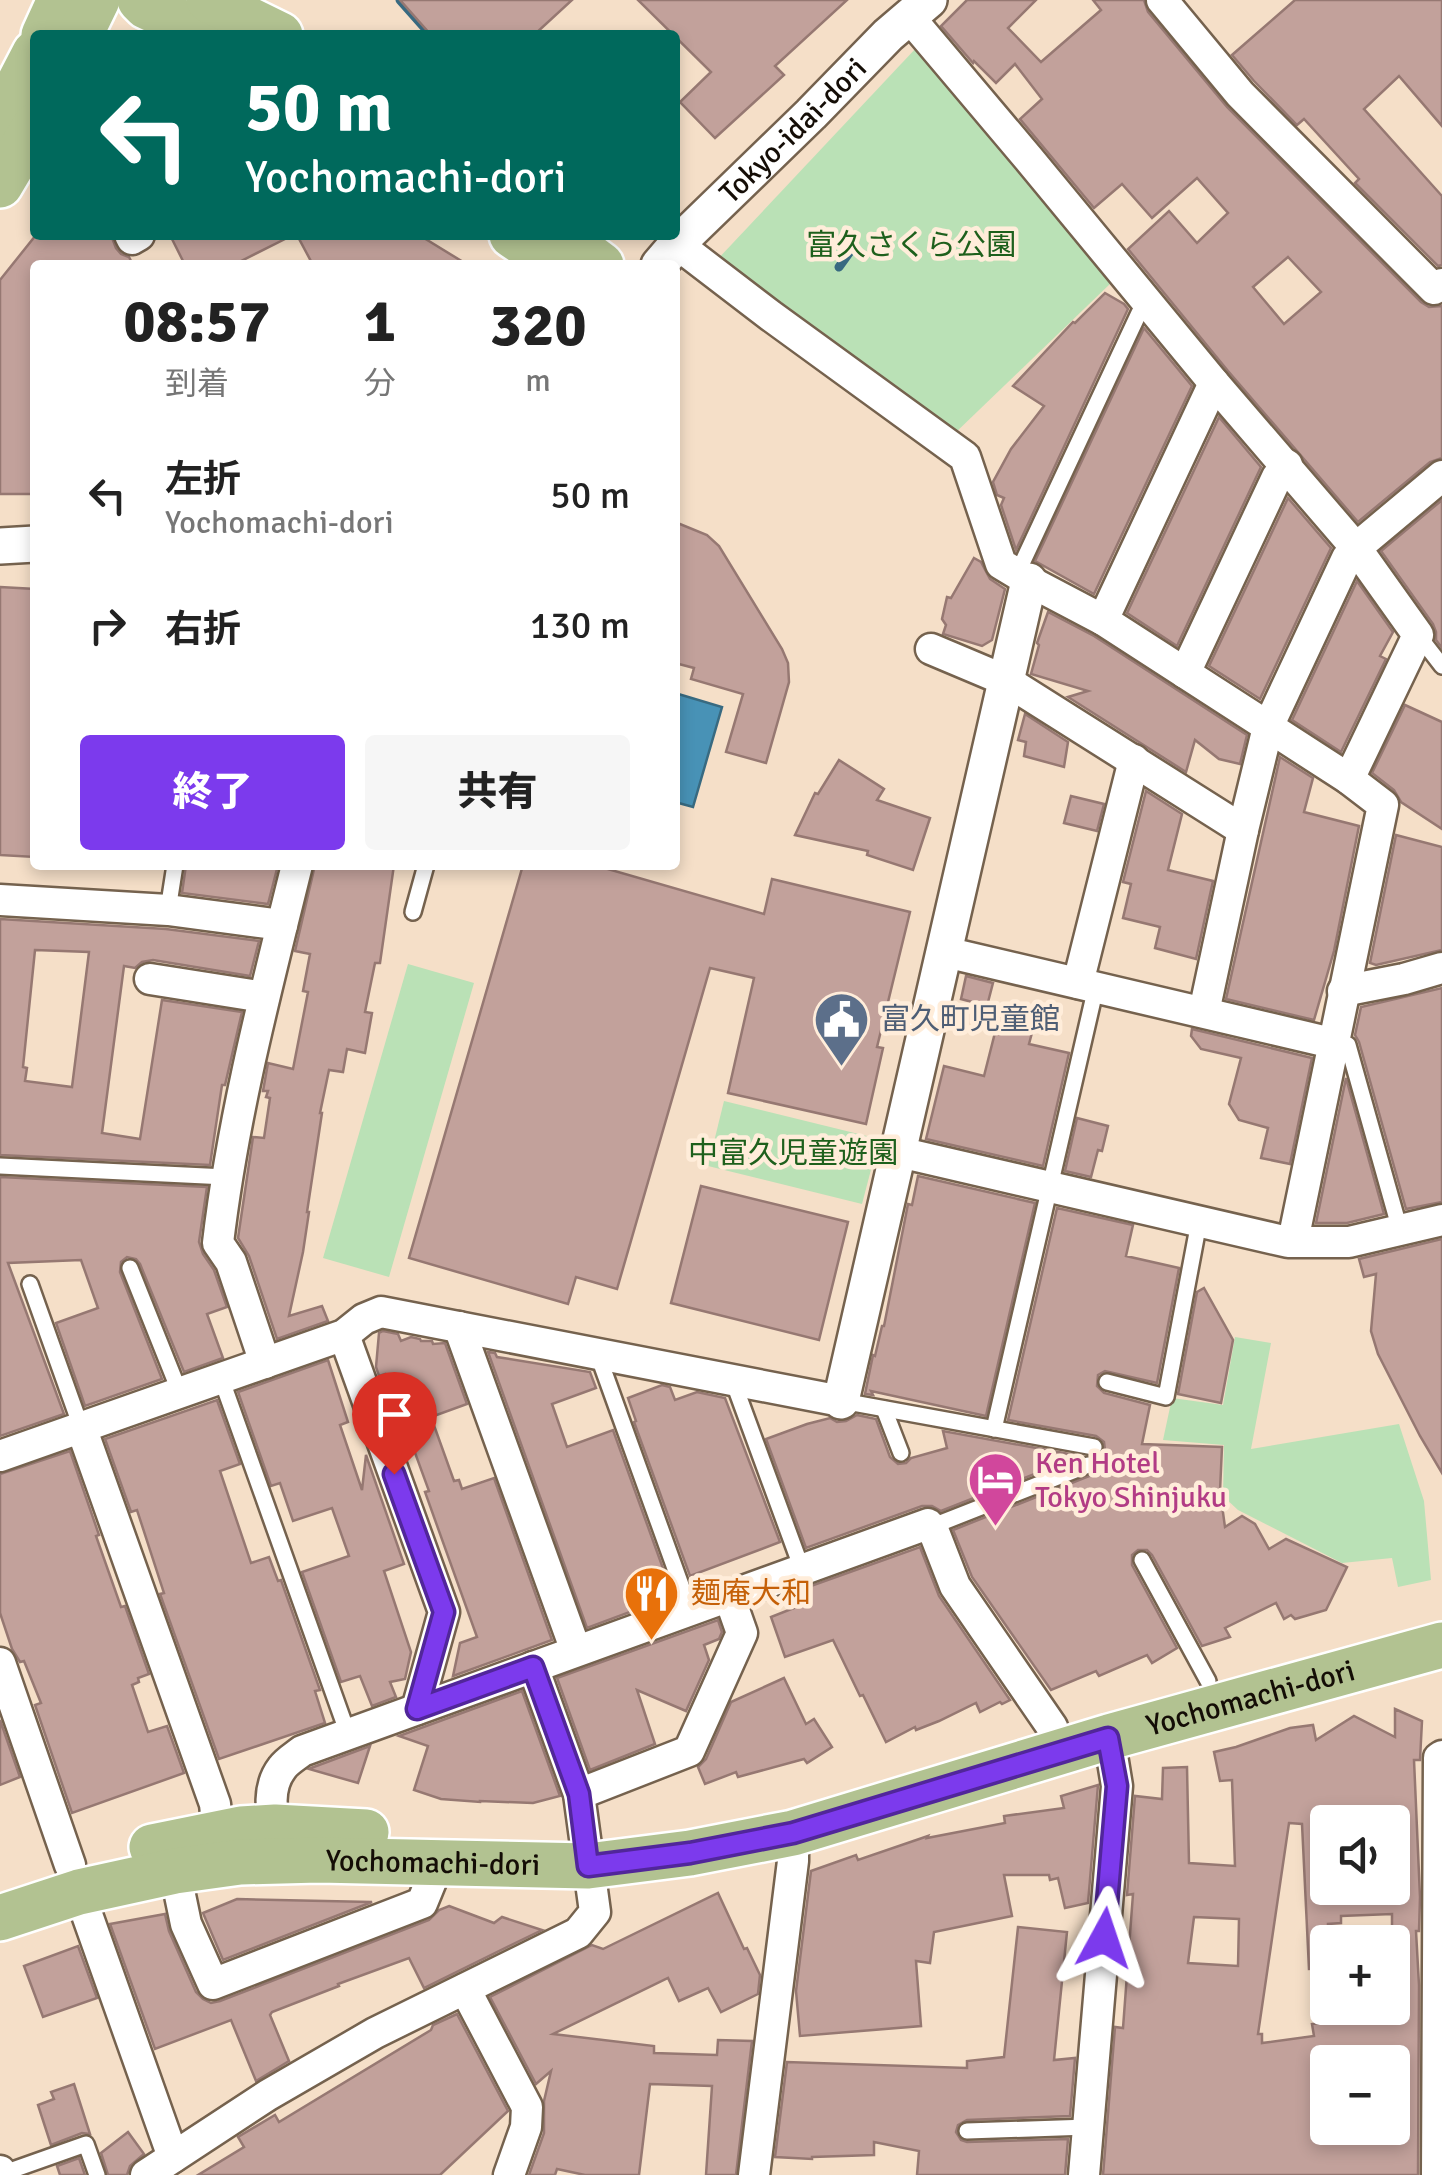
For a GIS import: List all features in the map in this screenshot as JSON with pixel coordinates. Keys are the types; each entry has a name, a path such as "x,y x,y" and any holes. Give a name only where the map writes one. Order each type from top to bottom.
{"main road":[{"path":"46,30 60,0"},
{"path":"82,30 97,0"},
{"path":"140,0 197,30"},
{"path":"209,0 270,30"},
{"path":"0,120 30,63"},
{"path":"0,184 30,134"},
{"path":"519,240 549,260"},
{"path":"568,240 595,260"},
{"name":"Yochomachi-dori","path":"0,1886 240,1862 278,1844 457,1835 552,1838 584,1832 684,1828 1442,1616"},
{"name":"Yochomachi-dori","path":"0,1918 75,1878 218,1833 438,1864 584,1832 690,1853 793,1833 1108,1738 1442,1645"}],"street":[{"path":"1162,0 1240,94 1434,290 1442,284"},
{"path":"919,9 1148,304 1356,548 1418,635 1349,779"},
{"name":"Tokyo-idai-dori","path":"668,254 888,35 919,9"},
{"path":"680,261 771,316 965,457 1001,564 1102,620 1349,779 1383,805 1293,1241"},
{"path":"1102,620 1214,384"},
{"path":"1185,673 1277,477 1287,465"},
{"path":"1204,1012 1268,728 1347,558 1442,476"},
{"path":"0,546 30,544"},
{"path":"0,1456 344,1334 381,1312 841,1401 1006,681 1023,578"},
{"path":"930,650 1006,681 1244,830"},
{"path":"1087,985 1134,760"},
{"path":"265,1363 231,1262 218,1243 226,1177 295,870"},
{"path":"0,900 168,910 282,925"},
{"path":"944,952 1332,1042"},
{"path":"1343,991 1442,968"},
{"path":"150,980 264,997"},
{"path":"899,1152 1293,1241 1348,1242 1442,1220"},
{"path":"459,1327 576,1651"},
{"path":"344,1334 444,1612 417,1709"},
{"path":"81,1427 216,1804 218,1833"},
{"path":"278,1844 272,1788 282,1768 302,1751 928,1524 955,1586 1052,1727"},
{"path":"584,1832 689,1751 742,1633 729,1596"},
{"path":"0,1663 173,2157"},
{"path":"146,2175 268,2095 360,2042 578,1933 594,1912 584,1832 533,1667"},
{"path":"1084,2175 1117,1786 1108,1738"},
{"path":"1437,2175 1442,1756"},
{"path":"754,2175 793,1861 793,1833"},
{"path":"175,1871 186,1924 213,1984 422,1903 438,1864"},
{"path":"465,1989 527,2107 526,2127 508,2175"}],"lane":[{"path":"1023,578 1140,313 1148,304"},
{"path":"1418,635 1442,666"},
{"path":"168,910 175,870"},
{"path":"413,912 425,870"},
{"path":"994,1429 1050,1187 1087,985"},
{"path":"1332,1042 1348,1044 1400,1230"},
{"path":"0,1166 226,1177"},
{"path":"1108,1382 1166,1397 1199,1222"},
{"path":"130,1268 180,1392"},
{"path":"30,1284 81,1427"},
{"path":"598,1354 690,1610"},
{"path":"220,1378 348,1734"},
{"path":"732,1380 802,1570"},
{"path":"841,1401 1094,1447"},
{"path":"884,1409 901,1453"},
{"path":"928,1524 938,1524 1088,1465"},
{"path":"1142,1560 1208,1680"},
{"path":"967,2131 1088,2128"},
{"path":"0,2172 86,2144 97,2175"}],"green space":[{"name":"富久さくら公園","path":"917,47 1112,282 952,436 716,261"},
{"path":"408,964 474,983 389,1277 323,1258"},
{"name":"中富久児童遊園","path":"724,1101 879,1139 862,1204 708,1166"},
{"path":"1235,1337 1271,1343 1251,1449 1399,1424 1424,1501 1431,1580 1398,1587 1392,1558 1342,1563 1238,1510 1223,1496 1224,1445 1163,1440 1172,1398 1223,1405"}],"water":[{"path":"680,694 722,707 693,807 680,803"}],"building":[{"path":"400,0 572,0 539,30 427,30"},
{"path":"638,0 847,0 775,66 784,75 715,138 680,102 711,72 680,41 680,30 668,30"},
{"path":"967,0 1036,0 1008,28 1041,62 1101,10 1093,0 1144,0 1148,12 1227,107 1421,302 1429,307 1442,306 1442,458 1430,462 1358,522 1128,249 1169,211 1197,243 1228,213 1197,178 1152,218 1122,184 1094,208 1020,119 1042,99 1015,64 996,83 941,26","holes":["1288,257 1321,292 1284,324 1253,287"]},
{"path":"1295,0 1442,0 1442,126 1399,76 1364,109 1442,196 1442,265 1438,266 1355,183 1359,179 1304,119 1297,125 1232,55"},
{"path":"32,240 113,240 121,254 130,260 30,260 30,494 0,494 0,280"},
{"path":"172,240 283,240 243,260 182,260"},
{"path":"300,240 427,240 460,260 310,260"},
{"path":"1105,293 1128,309 1016,550 1001,505 1004,498 997,495 993,482 1011,449 1044,406 1013,386"},
{"path":"1144,328 1192,386 1094,594 1035,561"},
{"path":"1219,417 1261,467 1177,646 1127,613"},
{"path":"1288,498 1331,548 1260,699 1209,666"},
{"path":"1442,500 1442,648 1433,624 1381,551"},
{"path":"680,524 707,535 719,546 788,663 789,682 766,763 726,752 743,694 691,679 694,668 680,664"},
{"path":"974,558 981,562 990,579 1005,589 992,640 982,646 943,634 947,597 951,598"},
{"path":"1357,581 1393,632 1380,656 1386,659 1341,752 1292,720"},
{"path":"0,587 30,589 30,857 0,855"},
{"path":"1048,612 1094,636 1247,735 1240,764 1219,759 1195,740 1186,772 1068,697 1088,691 1031,674"},
{"path":"1405,705 1442,722 1442,829 1401,802 1394,790 1372,773"},
{"path":"1025,714 1068,742 1064,767 1024,756 1026,742 1018,740"},
{"path":"1280,757 1313,778 1304,812 1359,826 1334,951 1314,1020 1226,999"},
{"path":"839,760 884,789 877,800 930,818 913,870 867,855 868,851 795,835 815,793 818,794"},
{"path":"1146,791 1182,814 1168,870 1213,881 1196,959 1155,948 1160,927 1123,918 1131,884 1123,882"},
{"path":"1071,796 1104,804 1097,831 1064,823"},
{"path":"1396,835 1442,847 1442,950 1376,965 1370,963"},
{"path":"185,870 277,870 268,904 182,893"},
{"path":"314,870 393,870 380,963 375,963 365,1012 372,1013 365,1053 347,1049 343,1072 329,1070 303,1252 289,1316 322,1306 328,1321 277,1339 249,1256 238,1238 253,1137 264,1138 270,1098 266,1097 268,1091 263,1091 268,1063 293,1069 308,992 303,991 310,954 295,951"},
{"path":"522,870 611,870 764,914 772,879 910,912 877,1047 883,1048 866,1124 728,1093 754,978 710,968 617,1289 576,1277 568,1304 409,1258"},
{"path":"0,919 166,929 259,941 250,976 153,960 135,968 124,966 102,1133 140,1139 162,1000 242,1012 222,1085 210,1165 0,1155","holes":["35,950 89,952 72,1087 25,1081 27,1068 23,1067"]},
{"path":"966,976 993,983 987,1006 961,999"},
{"path":"1442,988 1442,1202 1406,1209 1355,1035 1361,1007"},
{"path":"1002,1005 1037,1014 1029,1044 1069,1053 1043,1166 926,1139 944,1066 984,1076"},
{"path":"1192,1029 1312,1058 1290,1164 1261,1158 1268,1128 1239,1120 1229,1104 1241,1058 1201,1049 1191,1036"},
{"path":"1346,1078 1384,1214 1347,1223 1316,1223"},
{"path":"1077,1118 1108,1126 1091,1177 1065,1171"},
{"path":"918,1176 1035,1203 986,1416 871,1391 873,1395 865,1394 884,1326 908,1204 912,1205"},
{"path":"0,1177 207,1187 199,1242 227,1307 207,1314 223,1358 184,1372 140,1264 127,1257 121,1262 120,1272 162,1379 85,1406 56,1323 98,1308 81,1260 8,1263 64,1414 0,1436"},
{"path":"701,1186 848,1222 819,1340 671,1303"},
{"path":"1057,1208 1133,1225 1126,1256 1179,1268 1157,1383 1105,1371 1098,1375 1097,1386 1104,1393 1150,1405 1142,1444 1222,1447 1220,1491 1225,1527 1242,1516 1255,1524 1269,1549 1286,1539 1347,1567 1326,1610 1284,1619 1276,1603 1225,1628 1230,1637 1202,1646 1152,1555 1147,1550 1138,1550 1132,1555 1132,1565 1177,1648 1152,1663 1147,1655 1099,1676 1096,1671 1051,1690 972,1577 953,1530 1092,1475 1099,1468 1096,1458 1105,1450 1104,1442 1096,1436 1008,1420"},
{"path":"1442,1239 1442,1473 1378,1354 1371,1331 1376,1274 1364,1277 1359,1259"},
{"path":"1204,1288 1233,1340 1221,1403 1178,1394 1197,1292"},
{"path":"379,1333 398,1334 401,1341 411,1337 433,1344 445,1343 467,1404 431,1417 454,1481 459,1480 462,1489 494,1478 552,1640 453,1676 460,1643 477,1637 406,1428 385,1374 379,1376 376,1367"},
{"path":"488,1352 497,1357 590,1372 596,1388 552,1404 567,1447 613,1430 673,1596 587,1628"},
{"path":"328,1360 348,1422 340,1425 362,1490 366,1455 404,1564 384,1571 411,1652 405,1679 390,1682 396,1697 372,1706 360,1676 341,1682 302,1572 349,1556 332,1508 293,1521 280,1483 271,1486 238,1392"},
{"path":"662,1385 670,1387 675,1400 697,1392 725,1398 780,1542 690,1576 628,1398"},
{"path":"217,1400 240,1464 220,1471 251,1563 269,1557 278,1581 281,1580 320,1690 315,1691 325,1723 219,1759 160,1594 164,1593 137,1510 131,1512 105,1439"},
{"path":"857,1415 876,1419 890,1457 898,1464 947,1448 943,1431 1080,1456 941,1511 922,1506 806,1548 766,1439 807,1424 830,1418 846,1421"},
{"path":"70,1451 121,1607 125,1606 149,1674 132,1685 148,1732 167,1726 184,1773 72,1813 35,1705 41,1703 24,1661 20,1662 12,1649 0,1613 0,1474"},
{"path":"920,1547 939,1596 1010,1700 980,1712 976,1703 886,1742 833,1640 785,1657 771,1617 799,1606 794,1592"},
{"path":"718,1620 722,1632 719,1639 704,1645 709,1660 686,1711 637,1690 655,1744 590,1770 557,1678"},
{"path":"784,1678 806,1724 814,1719 832,1747 807,1763 804,1759 738,1777 736,1772 705,1784 698,1767 706,1759 731,1702"},
{"path":"522,1691 560,1796 533,1803 480,1802 441,1799 414,1790 428,1746 399,1736"},
{"path":"1395,1709 1422,1721 1420,1760 1414,1760 1420,1897 1416,1931 1418,2175 1103,2175 1115,2027 1123,2028 1133,1894 1127,1895 1135,1796 1162,1799 1163,1768 1187,1767 1189,1863 1235,1866 1232,1780 1220,1781 1214,1752 1290,1728 1313,1725 1316,1740 1354,1716 1395,1737","holes":["1194,1917 1239,1919 1238,1966 1188,1963"]},
{"path":"0,1720 20,1777 0,1785"},
{"path":"370,1746 358,1783 309,1769 311,1768"},
{"path":"1098,1785 1088,1903 1065,1908 1058,1878 1050,1880 1049,1875 1004,1875 1012,1916 934,1932 930,1963 916,1961 921,2026 800,2036 796,1991 811,1871 928,1836 1005,1823 1004,1816 1064,1808 1061,1796"},
{"path":"718,1893 760,1975 758,1994 721,2012 708,1988 679,2001 668,1978 553,2034 654,2046 654,2053 717,2055 718,2040 752,2041 736,2175 706,2175 712,2086 650,2084 639,2175 585,2175 557,2169 555,2175 529,2175 544,2133 544,2101 551,2071 536,2084 490,1997 592,1945 603,1949"},
{"path":"237,1899 372,1902 223,1960 203,1913"},
{"path":"449,1906 494,1923 502,1917 542,1930 424,1988 409,1958 272,2012 289,2061 256,2081 231,2020 155,2049 110,1924 165,1914 196,1992 211,2003 429,1920"},
{"path":"1018,1927 1067,1932 1054,2060 1075,2058 1070,2116 967,2120 958,2125 956,2132 967,2142 1068,2139 1065,2175 917,2175 919,2151 874,2142 874,2155 775,2157 787,2062 967,2068 967,2061 1004,2057"},
{"path":"78,1946 97,1998 43,2017 24,1966"},
{"path":"457,2014 508,2111 440,2175 198,2175 244,2147 238,2137 275,2115 279,2122 431,2030 433,2025"},
{"path":"74,2084 90,2134 82,2133 51,2145 38,2105 54,2099 51,2092"},
{"path":"128,2132 144,2154 130,2166 127,2175 108,2175 101,2153"},
{"path":"79,2158 85,2175 60,2175 57,2166"}],"waterway":[{"path":"400,0 427,30"},
{"path":"839,267 854,246"}],"place":[{"name":"富久町児童館","path":"841,1068"},
{"name":"Ken Hotel Tokyo Shinjuku","path":"996,1529"},
{"name":"麺庵大和","path":"652,1642"}],"route":[{"path":"394,1474 444,1612 417,1709 533,1667 579,1794 588,1866 690,1853 793,1833 1108,1738 1117,1786 1104,1938"}]}
